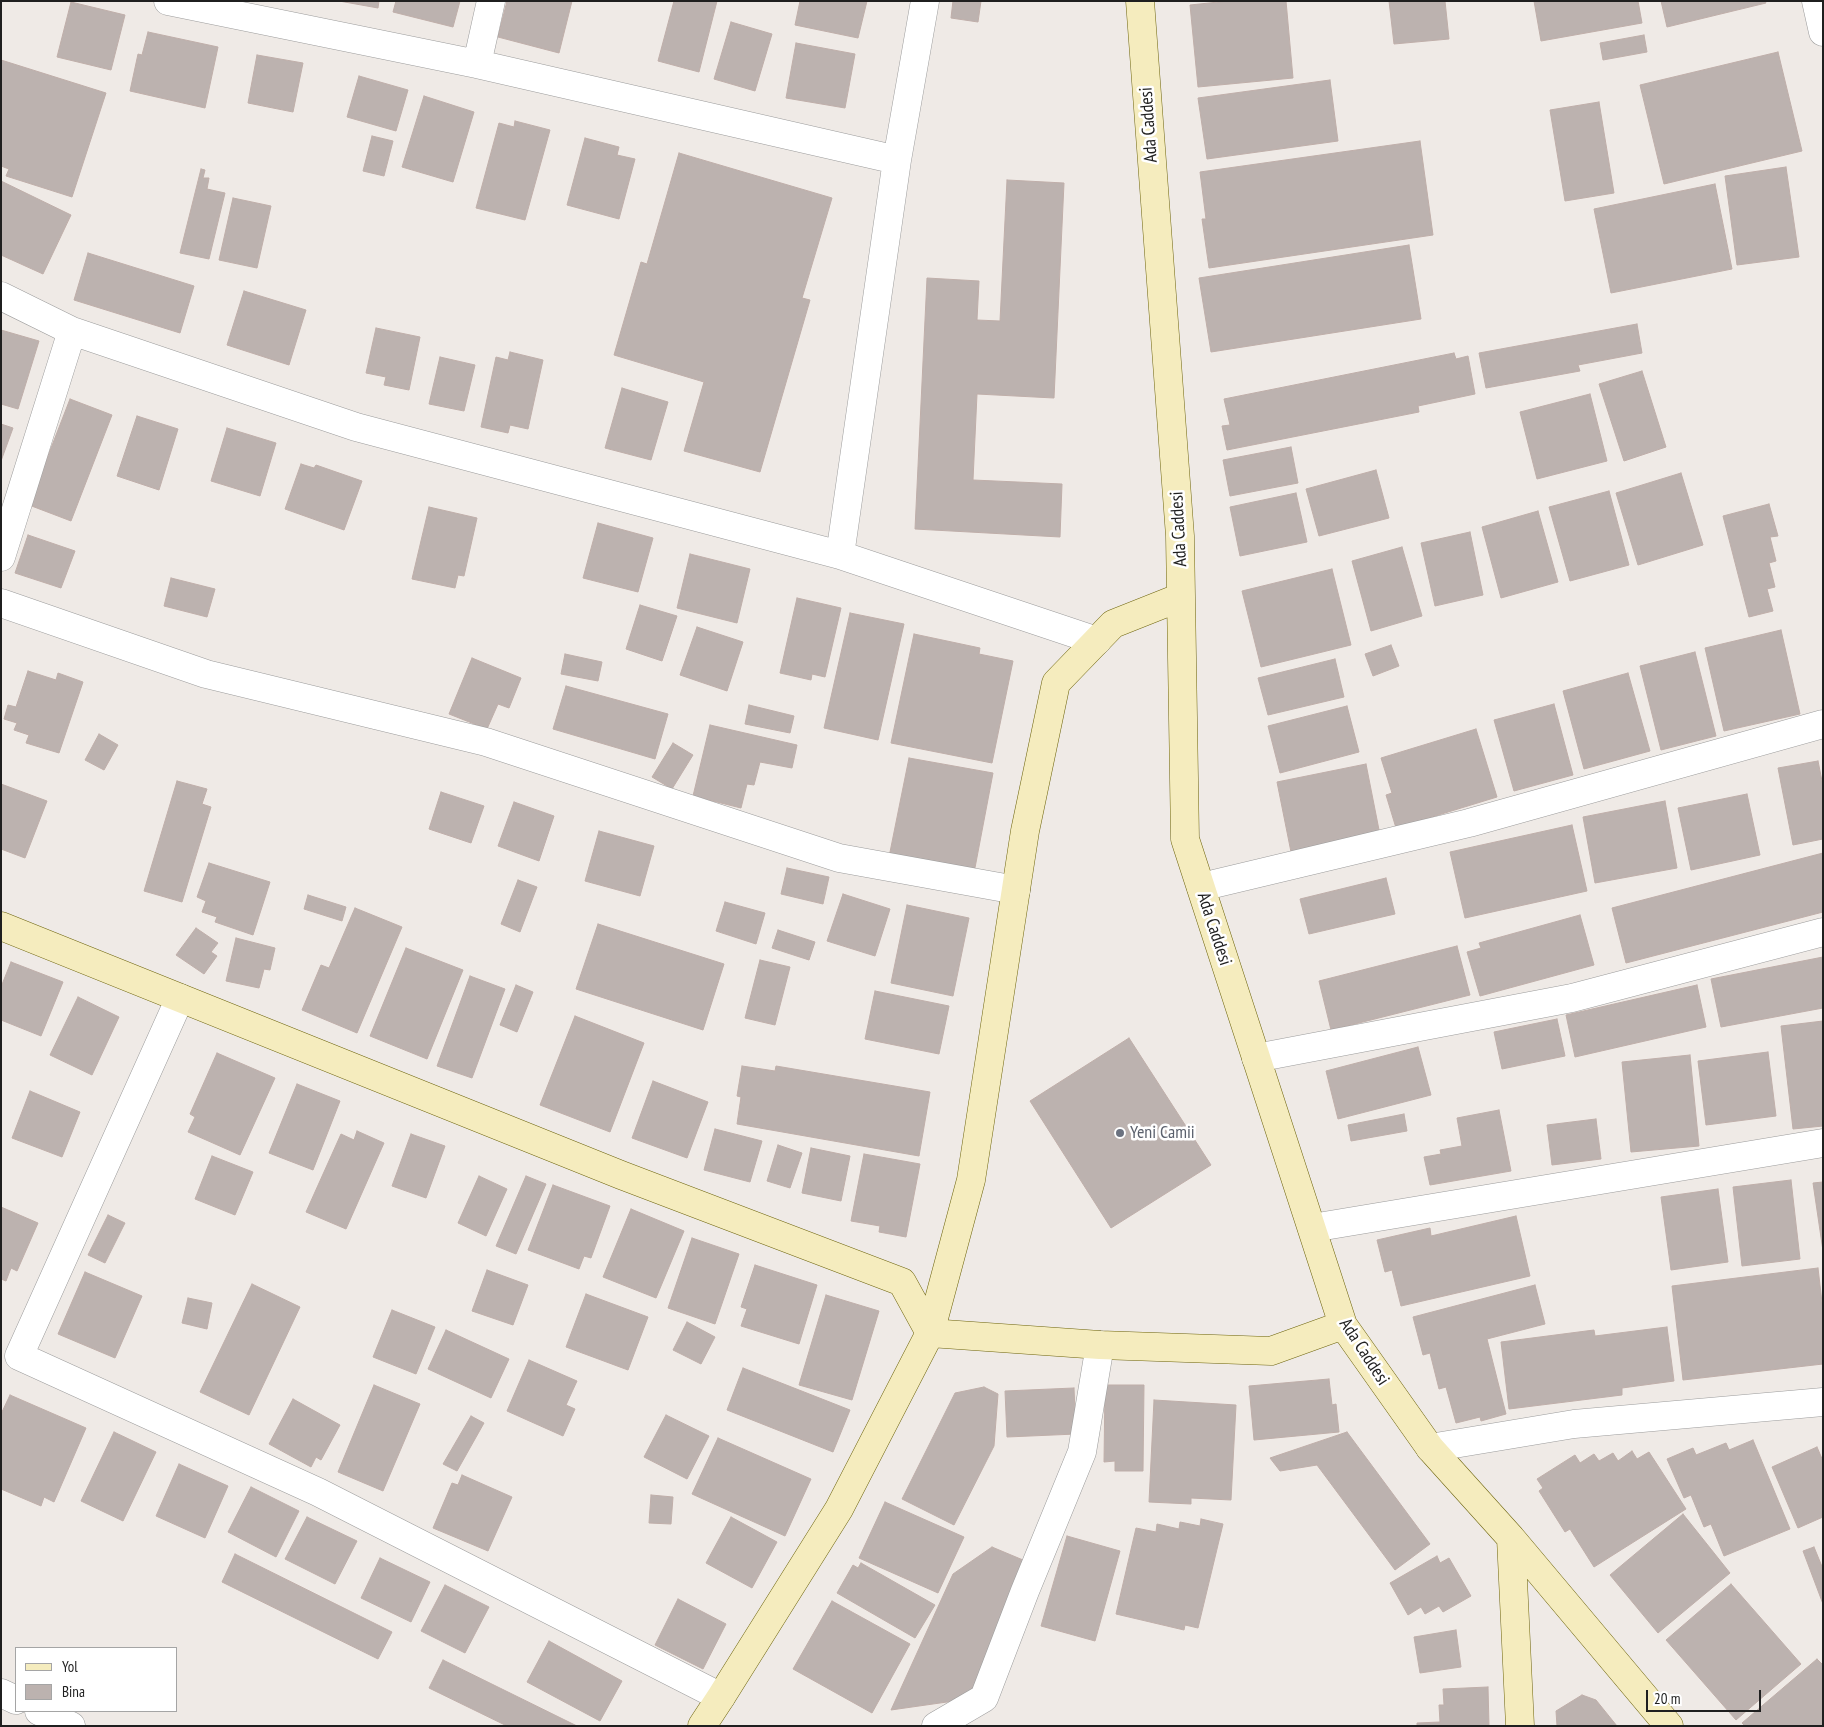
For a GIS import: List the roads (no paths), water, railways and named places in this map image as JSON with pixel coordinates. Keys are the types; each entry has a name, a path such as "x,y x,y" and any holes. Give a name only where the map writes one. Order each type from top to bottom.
{"main road":[{"name":"Ada Caddesi","path":"1140,1 1180,536 1185,839 1343,1325 1430,1448 1511,1538 1669,1726"},
{"path":"702,1726 840,1510 930,1333 971,1180 1025,831 1056,683 1114,624 1181,597"},
{"path":"1,926 621,1175 902,1282 930,1333"},
{"path":"930,1333 1100,1345 1272,1351 1343,1325"},
{"path":"1511,1538 1520,1726"}],"street":[{"path":"168,1 478,64 898,160"},
{"path":"478,64 491,1"},
{"path":"840,555 898,160 925,1"},
{"path":"1816,1 1823,32"},
{"path":"1,296 72,331 356,427 840,555 1097,641"},
{"path":"1,557 72,331"},
{"path":"1,602 206,674 486,742 839,858 1016,890"},
{"path":"1200,887 1469,823 1823,724"},
{"path":"1256,1058 1572,998 1823,932"},
{"path":"180,998 19,1356 318,1492 721,1698"},
{"path":"1312,1228 1823,1143"},
{"path":"936,1726 984,1698 1025,1591 1082,1452 1100,1345"},
{"path":"1430,1448 1574,1424 1823,1402"},
{"path":"1,1693 15,1700"},
{"path":"41,1712 71,1726"}],"place":[{"name":"Yeni Camii","path":"1120,1133"}]}
